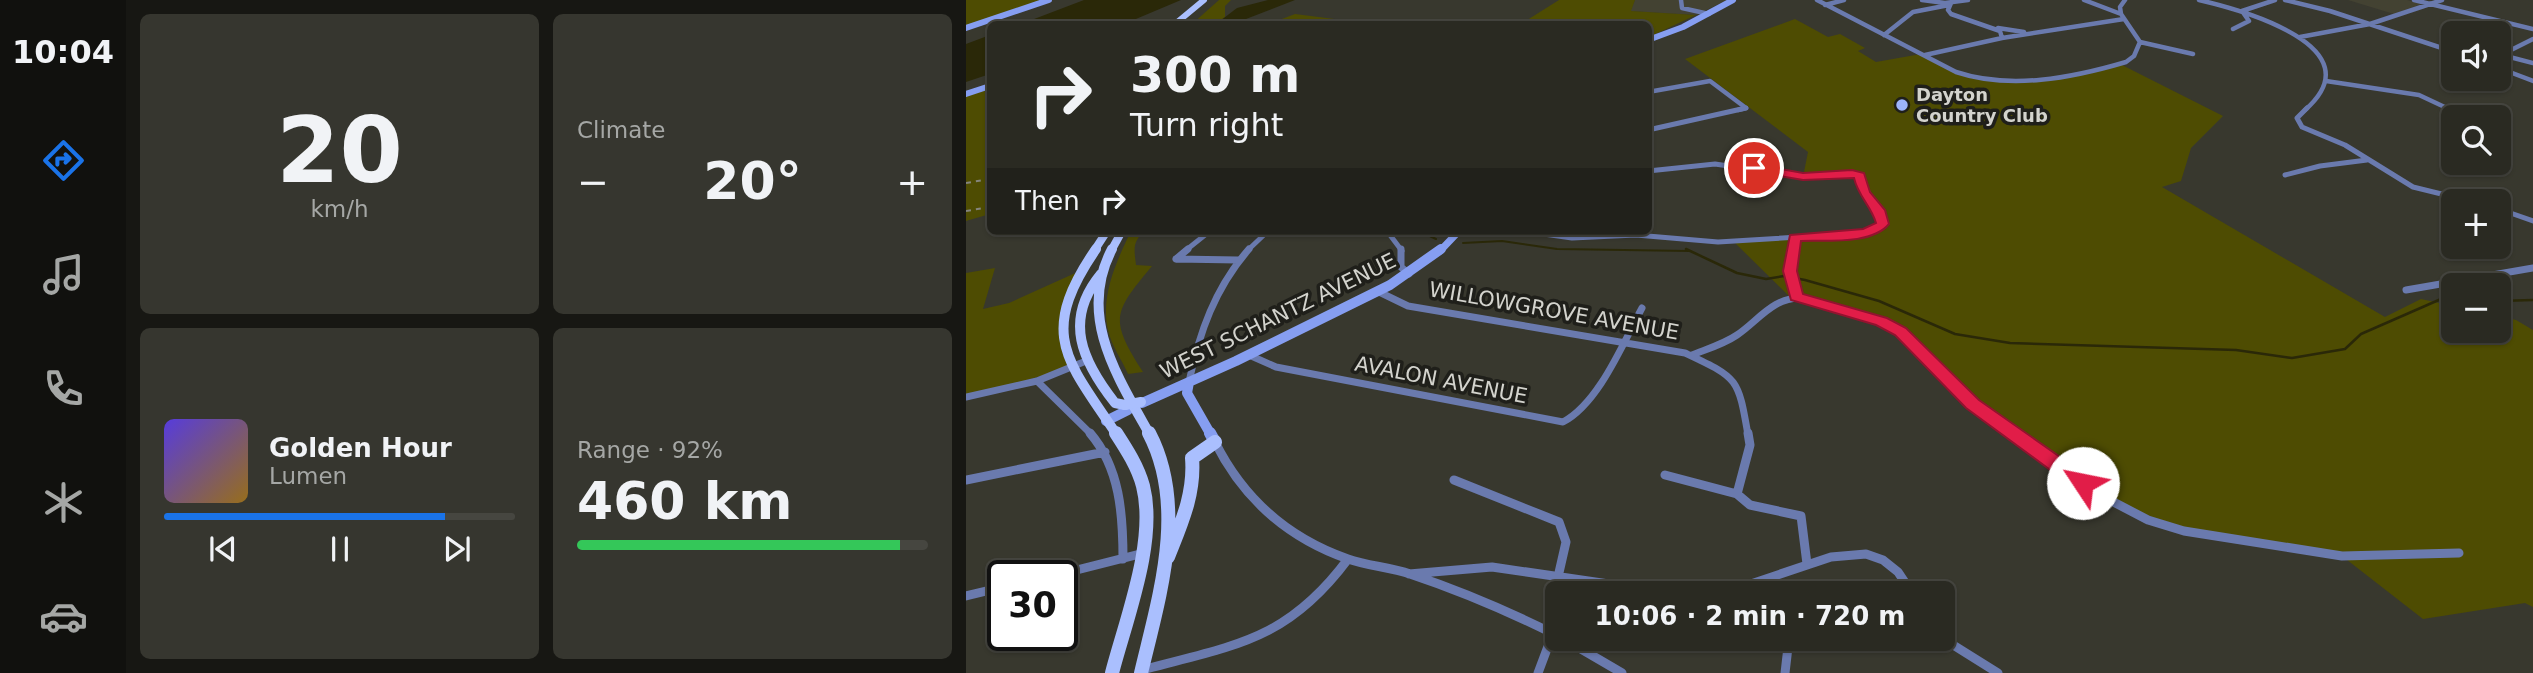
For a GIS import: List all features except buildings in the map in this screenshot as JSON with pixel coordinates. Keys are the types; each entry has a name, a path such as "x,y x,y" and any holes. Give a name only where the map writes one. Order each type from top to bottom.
{"main road":[{"path":"966,28 1049,0"},
{"path":"1179,21 1204,0"},
{"path":"1187,21 1212,0"},
{"path":"1652,38 1709,14 1733,0"},
{"path":"966,94 987,87"},
{"path":"1105,235 1070,295 1063,328 1070,368 1124,446 1141,480 1145,497 1145,537 1112,673"},
{"path":"1120,235 1101,274 1090,285 1079,331 1086,361 1115,403 1126,408"},
{"name":"WEST SCHANTZ AVENUE","path":"1144,401 1249,355 1409,274 1442,250 1455,235"},
{"path":"1101,274 1097,311 1103,342 1155,443 1167,499 1166,559 1139,672"},
{"path":"1166,559 1178,537 1189,502 1194,479 1192,458 1215,442 1188,395 1189,382"},
{"path":"1106,421 1126,408 1144,401"}],"street":[{"path":"1681,0 1680,5 1684,9 1709,14"},
{"path":"1817,0 1933,61 1962,75 1980,80 2055,79 2123,63 2134,56 2140,42"},
{"path":"1825,5 1844,0"},
{"path":"1918,10 1920,0 1950,4"},
{"path":"1884,35 1900,19 1918,10 1968,0"},
{"path":"2084,0 2122,17"},
{"path":"2125,0 2120,7 2122,17 2140,42 2193,54"},
{"path":"2199,0 2279,23 2300,37 2321,61 2326,81 2318,100 2300,114 2297,122 2302,128 2345,145 2419,190 2441,195"},
{"path":"2242,11 2276,0"},
{"path":"2285,0 2441,48"},
{"path":"2414,0 2533,29"},
{"path":"2300,37 2370,24 2441,0"},
{"path":"1950,4 1948,10 1954,16 1993,27 2033,33"},
{"path":"2233,29 2249,21 2242,11"},
{"path":"1921,54 1938,54 2002,38 2122,17"},
{"path":"1993,27 2000,31 2002,38"},
{"path":"2511,50 2533,39"},
{"path":"1933,61 1938,54"},
{"path":"2511,58 2533,63"},
{"path":"2511,73 2533,81"},
{"path":"1652,91 1705,81 1715,83 1746,109 1652,129"},
{"path":"2326,81 2418,95 2441,105"},
{"path":"2285,175 2320,166 2367,160"},
{"path":"1643,235 1718,242 1855,234 1882,226 1881,214 1864,193 1860,176 1856,174 1803,177 1715,164 1652,171"},
{"path":"2511,213 2533,221"},
{"path":"1205,235 1177,259 1238,260"},
{"path":"1189,382 1211,305 1238,260 1264,235"},
{"name":"WILLOWGROVE AVENUE","path":"1391,235 1399,244 1401,267 1409,274"},
{"path":"1795,238 1790,271 1796,297"},
{"path":"2406,290 2533,268"},
{"name":"WILLOWGROVE AVENUE","path":"1377,291 1408,306 1692,355 1731,378 1743,399 1750,445 1737,494"},
{"path":"1692,355 1737,335 1778,301 1796,297 1893,327 1988,417 2102,496 2148,520 2212,536 2342,556 2459,553"},
{"name":"AVALON AVENUE","path":"1249,355 1276,367 1563,422 1573,419 1584,408 1642,308"},
{"path":"966,397 1037,381 1086,361"},
{"path":"1037,381 1105,452 1112,467 1124,541 1123,559"},
{"path":"1215,442 1238,483 1261,510 1301,535 1348,559 1409,574 1545,630"},
{"path":"966,481 1105,452"},
{"path":"1665,475 1737,494 1740,499 1756,507 1787,510 1801,516 1805,525 1803,548 1807,564"},
{"path":"1454,480 1559,522 1566,535 1566,546 1558,577"},
{"path":"1078,570 1140,554"},
{"path":"1409,574 1489,567 1626,587 1695,591 1770,580 1838,554 1870,555 1889,565 1902,581"},
{"path":"1139,672 1239,643 1275,629 1308,606 1348,559"},
{"path":"966,596 987,591"},
{"path":"1955,646 1998,673"},
{"path":"1538,673 1548,651"},
{"path":"1584,651 1622,673"},
{"path":"1785,673 1788,651"}],"shaded area":[{"path":"966,0 1049,0 966,28"},
{"path":"1084,0 1181,0 1131,21 1029,21"},
{"path":"1219,0 1231,0 1225,6 1225,17 1219,21 1195,21"},
{"path":"1268,0 1295,0 1241,21 1220,21 1237,8"},
{"path":"1559,0 1635,0 1631,11 1696,15 1652,36 1652,21 1526,21"},
{"path":"1635,0 1727,0 1696,15 1630,11"},
{"path":"2348,0 2407,0 2422,4 2394,14"},
{"path":"1295,14 1350,21 1277,21"},
{"name":"Dayton Country Club","path":"1795,19 1828,37 1840,34 1865,48 1858,51 1876,62 1921,54 1956,72 1980,80 2055,79 2120,64 2223,116 2191,148 2181,181 2162,187 2385,317 2421,299 2441,303 2441,343 2511,343 2511,319 2533,330 2533,607 2525,603 2423,619 2342,556 2212,536 2121,507 1988,417 1900,332 1790,297 1734,242 1864,233 1883,224 1863,189 1860,176 1803,177 1808,152 1685,59"},
{"path":"987,36 987,75 966,82 966,44"},
{"path":"987,87 987,215 966,221 966,94"},
{"path":"1129,235 1141,235 1136,241 1136,265 1152,266 1129,295 1120,317 1125,340 1143,372 1128,374 1109,336 1106,304 1115,266"},
{"path":"995,268 983,309 1009,303 1082,270 1066,311 1070,368 966,397 966,273"}],"waterway":[{"path":"1428,235 1436,239"},
{"path":"1463,243 1502,241 1557,249 1690,251"},
{"path":"1686,249 1737,273 1766,279 1784,276 1805,280 1879,301 1955,334 2010,343 2236,350 2292,358 2345,349 2361,334 2441,299"},
{"path":"2511,301 2533,300"}],"railway":[{"path":"966,183 987,180"},
{"path":"966,211 987,208"}],"place":[{"name":"Dayton Country Club","path":"1902,105"}],"route":[{"path":"1754,168 1803,177 1852,173 1860,176 1861,187 1879,210 1883,224 1864,233 1795,238 1790,271 1796,297 1893,327 1908,338 1949,382 1988,417 2083,483"}]}
